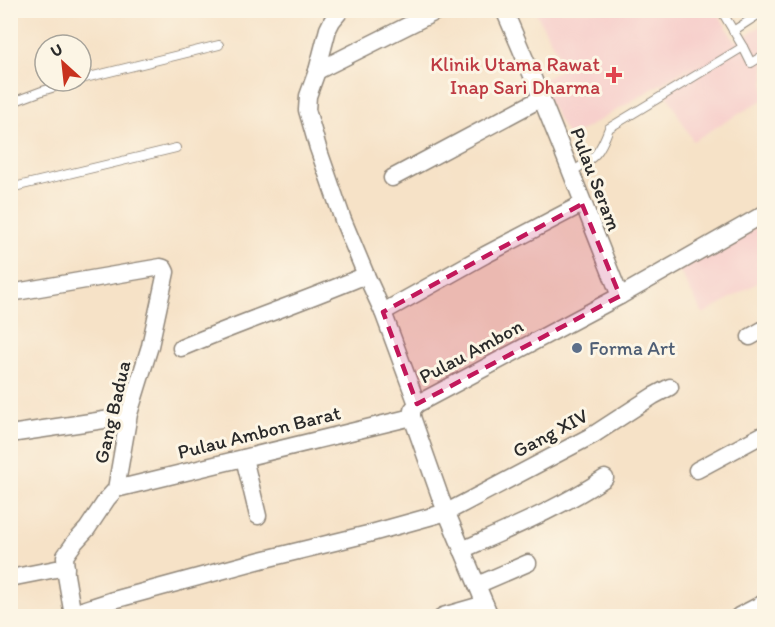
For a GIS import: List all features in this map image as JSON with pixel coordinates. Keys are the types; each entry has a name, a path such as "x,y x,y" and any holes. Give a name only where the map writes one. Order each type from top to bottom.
{"street":[{"path":"341,10 328,29 308,96 307,110 343,220 383,312 447,512 487,610 443,616"},
{"path":"317,71 439,10"},
{"name":"Pulau Seram","path":"504,10 542,98 620,296"},
{"path":"392,178 542,98"},
{"path":"383,312 582,204"},
{"name":"Pulau Ambon","path":"414,410 765,214"},
{"name":"Gang Badua","path":"10,293 164,268 166,272 150,346 129,414 116,489"},
{"path":"181,348 366,275"},
{"name":"Gang XIV","path":"73,615 110,601 447,512 593,435 670,387"},
{"name":"Pulau Ambon Barat","path":"116,489 244,458 414,410"},
{"path":"10,434 124,417"},
{"path":"697,470 765,434"},
{"path":"244,458 258,516"},
{"path":"462,550 537,516 604,478"},
{"path":"73,615 65,556 116,489"},
{"path":"477,585 528,563"},
{"path":"10,578 66,567"},
{"path":"739,616 765,603"}],"lane":[{"path":"721,10 751,63 765,55"},
{"path":"733,31 765,11"},
{"path":"93,77 219,45"},
{"path":"572,172 594,158 603,145 609,128 743,47"},
{"path":"10,103 37,93"},
{"path":"10,188 176,148"}],"highlighted area":[{"path":"582,204 620,296 417,404 383,312"}],"shaded area":[{"path":"535,11 717,11 735,42 764,24 764,99 693,141 662,86 712,54 569,138 538,83 565,67"},
{"path":"763,222 764,279 703,314 679,270"}],"place":[{"name":"Klinik Utama Rawat Inap Sari Dharma","path":"614,75"},
{"name":"Forma Art","path":"577,348"}]}
